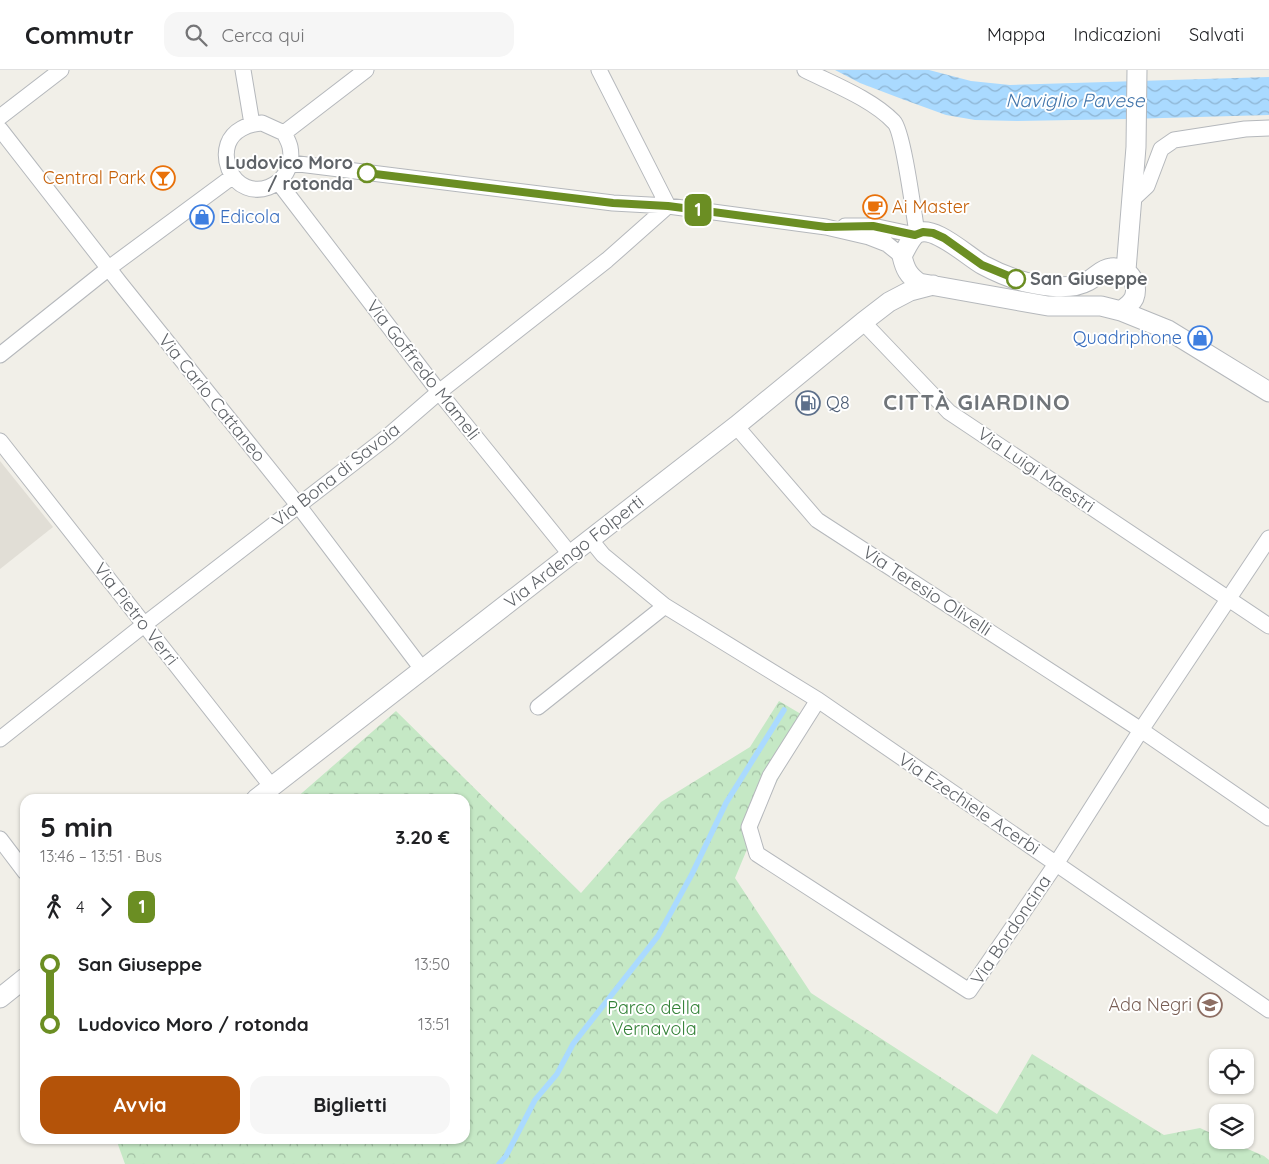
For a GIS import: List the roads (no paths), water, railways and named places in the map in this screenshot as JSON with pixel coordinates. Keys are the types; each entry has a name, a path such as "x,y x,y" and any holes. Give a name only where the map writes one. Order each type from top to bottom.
{"street":[{"path":"0,117 61,70"},
{"path":"242,70 252,124"},
{"path":"284,132 366,70"},
{"path":"599,70 668,206"},
{"path":"805,70 873,104 896,123 904,153 916,234"},
{"path":"1120,311 1129,305 1134,297 1135,287 1132,278 1126,270 1136,137 1137,70"},
{"path":"262,123 284,132 290,146 291,163 287,174 279,183 261,189 252,189 232,177 226,161 226,150 229,140 237,131 252,124 262,123"},
{"path":"1132,200 1147,186 1162,149 1174,140 1245,129 1269,128"},
{"name":"Via Carlo Cattaneo","path":"0,129 298,505 422,669"},
{"path":"291,163 613,203 668,206 826,227 887,244 904,263 912,278 920,283 1048,306 1100,306 1120,311 1168,330 1269,392"},
{"path":"0,355 109,268 232,177"},
{"name":"Via Goffredo Mameli","path":"279,183 440,392 570,554"},
{"name":"Via Bona di Savoia","path":"0,739 387,437 440,392 607,260 668,206"},
{"path":"826,227 873,226 916,234 923,232 933,233 944,238 982,265 1026,282 1073,287 1088,281 1110,268 1126,270"},
{"name":"Via Ardengo Folperti","path":"889,302 916,234"},
{"name":"Via Ardengo Folperti","path":"262,794 736,426 889,302 910,291 933,284"},
{"path":"1134,297 1168,330"},
{"name":"Via Luigi Maestri","path":"863,322 948,412 1269,626"},
{"name":"Via Teresio Olivelli","path":"736,426 817,520 1141,730 1269,818"},
{"name":"Via Pietro Verri","path":"0,441 272,786"},
{"name":"Via Bordoncina","path":"818,700 770,776 749,827 757,854 969,991 1056,864 1141,730 1269,538"},
{"name":"Via Ezechiele Acerbi","path":"590,539 603,555 665,606 818,700 1269,1010"},
{"path":"538,707 665,606"},
{"path":"0,839 20,865"},
{"path":"0,998 20,982"}],"water":[{"name":"Naviglio Pavese","path":"835,70 929,70 971,81 1010,85 1269,77 1269,115 1017,121 975,120 946,115 860,83"}],"waterway":[{"path":"499,1164 506,1156 535,1100 557,1074 573,1044 658,936 692,874 726,803 784,710"}],"place":[{"name":"Ludovico Moro / rotonda","path":"367,173"},
{"name":"Central Park","path":"163,178"},
{"name":"Ai Master","path":"875,207"},
{"name":"Edicola","path":"202,217"},
{"name":"San Giuseppe","path":"1016,279"},
{"name":"Quadriphone","path":"1200,338"},
{"name":"Q8","path":"808,403"},
{"name":"Ada Negri","path":"1210,1005"}],"district":[{"name":"CITTÀ GIARDINO","path":"977,402"}],"park label":[{"name":"Parco della Vernavola","path":"654,1018"}]}
